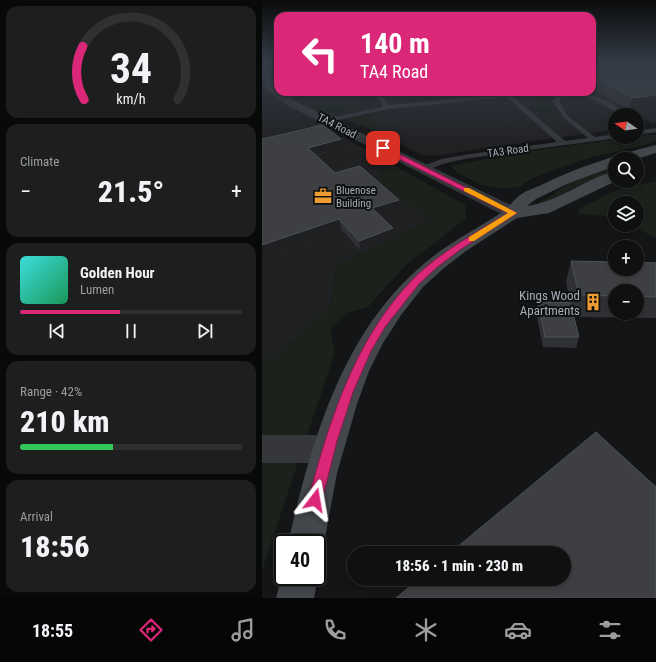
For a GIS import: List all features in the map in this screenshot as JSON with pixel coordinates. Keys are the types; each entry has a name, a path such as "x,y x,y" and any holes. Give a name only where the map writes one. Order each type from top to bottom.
{"street":[{"name":"TA4 Road","path":"280,96 329,122 513,213"},
{"path":"644,153 656,150"},
{"path":"644,166 656,163"},
{"path":"308,534 328,449 347,392 366,350 381,325 399,301 433,266 513,213 526,199 560,181 608,164"},
{"path":"513,213 543,210 608,179"},
{"path":"262,449 328,449"},
{"path":"295,598 297,586"}],"lane":[{"path":"380,96 386,107"},
{"path":"303,131 317,128 337,118 383,109 386,107 498,96"},
{"path":"509,96 563,143"},
{"path":"561,96 557,98 556,101 566,118 594,139"},
{"path":"593,96 613,108"},
{"path":"644,127 653,130"},
{"name":"TA3 Road","path":"424,169 444,161 470,156 608,137"}],"shaded area":[{"path":"262,90 274,90 274,96 596,96 596,90 656,90 656,122 652,123 647,120 644,121 644,108 608,108 608,131 435,156 421,155 379,133 372,116 380,112 313,123 368,150 399,168 387,168 380,182 430,220 337,265 329,310 267,362 262,363"},
{"path":"537,96 543,96 559,112 556,115 550,116 533,111 531,108"},
{"path":"378,100 377,102 373,103 374,105 328,114 307,105 316,104 316,106"},
{"path":"380,112 382,115 372,116 379,133 345,119"},
{"path":"656,135 656,140 651,143 615,152 608,152 608,154 582,160 533,178 519,187 503,189 481,185 457,172 451,166 509,154 608,140 608,144 644,144 644,136"},
{"path":"387,168 399,168 465,205 466,218 404,267 368,307 346,313 330,329 335,352 262,570 262,363 267,362 329,310 337,265 430,220 380,182 380,171"},
{"path":"608,169 608,174 573,188 542,205 538,203 553,195 567,184"},
{"path":"656,181 656,238 644,232 644,196 608,196 608,216 580,214 578,209 617,190 626,188 644,188 644,184"}],"building":[{"path":"618,90 656,90 656,95 632,98"},
{"name":"Bluenose Building","path":"323,125 341,139 308,148 335,173 360,166 399,200 372,208 393,228 359,241 339,219 262,245 262,139"},
{"path":"571,261 608,262 608,276 644,276 644,262 656,263 656,297 644,296 644,284 608,284 608,296 579,295"},
{"path":"538,302 570,302 579,337 545,337"},
{"path":"596,432 656,487 656,598 396,598 411,586 571,586 571,546 458,546"}],"slow traffic":[{"path":"466,189 513,213 472,239"}],"place":[{"name":"Bluenose Building","path":"323,196"},
{"name":"Kings Wood Apartments","path":"593,302"}],"route":[{"path":"315,500 333,432 347,392 366,350 381,325 399,301 433,266 513,213 383,148"}]}
